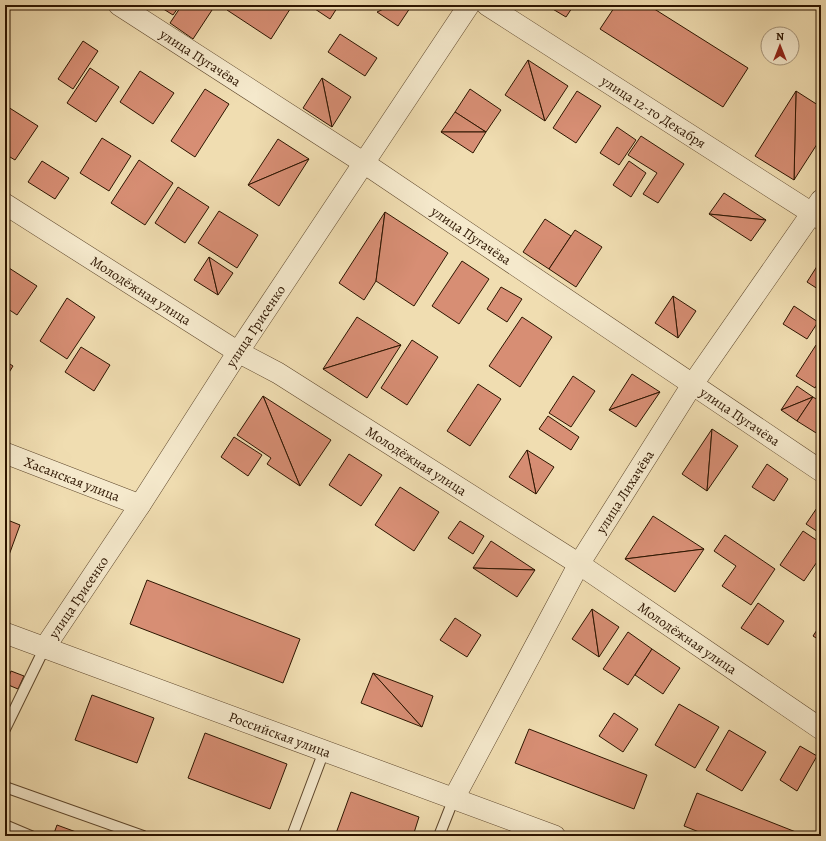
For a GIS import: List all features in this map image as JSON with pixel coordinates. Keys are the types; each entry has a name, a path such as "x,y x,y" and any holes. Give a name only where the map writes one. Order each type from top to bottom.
{"street":[{"name":"улица Пугачёва","path":"119,5 364,164 821,471"},
{"name":"улица Грисенко","path":"45,647 140,505 238,352 469,5"},
{"name":"улица 12-го Декабря","path":"487,5 818,211"},
{"name":"Молодёжная улица","path":"5,204 238,352 278,373 579,564 821,729"},
{"name":"улица Лихачёва","path":"454,798 579,564 692,385 818,211"},
{"name":"Хасанская улица","path":"5,453 140,505"},
{"name":"Российская улица","path":"5,633 555,836"}],"lane":[{"path":"5,729 45,647"},
{"path":"292,836 324,750"},
{"path":"5,787 143,836"},
{"path":"438,836 454,798"},
{"path":"5,825 31,836"}],"building":[{"path":"157,5 180,5 173,15"},
{"path":"182,5 211,5 214,7 193,39 170,23"},
{"path":"230,5 292,6 271,39 227,10"},
{"path":"309,5 339,5 330,19"},
{"path":"392,5 412,5 398,26 377,12"},
{"path":"546,5 574,5 566,17"},
{"path":"616,5 648,5 748,68 723,107 600,29"},
{"path":"340,34 377,58 365,76 328,52"},
{"path":"83,41 98,51 73,89 58,79"},
{"path":"528,60 545,121 505,95"},
{"path":"528,60 568,86 545,121"},
{"path":"90,68 119,87 96,122 67,103"},
{"path":"140,71 174,93 153,124 120,102"},
{"path":"322,78 351,97 332,127"},
{"path":"322,78 332,127 303,108"},
{"path":"205,89 229,104 195,157 171,141"},
{"path":"470,89 501,110 486,132 455,112"},
{"path":"577,91 601,106 576,143 553,128"},
{"path":"796,91 821,107 821,138 794,180"},
{"path":"796,91 794,180 755,156"},
{"path":"8,107 38,126 15,160 5,154 5,111"},
{"path":"455,112 486,132 441,132"},
{"path":"617,127 636,140 619,165 600,153"},
{"path":"441,132 486,132 473,153"},
{"path":"641,136 684,164 658,203 643,194 657,173 628,155"},
{"path":"102,138 131,156 109,191 80,173"},
{"path":"278,139 309,159 248,185"},
{"path":"309,159 279,206 248,185"},
{"path":"139,160 173,183 145,225 111,203"},
{"path":"42,161 69,178 55,199 28,182"},
{"path":"629,161 646,173 631,197 613,185"},
{"path":"178,187 209,207 185,243 155,223"},
{"path":"724,193 766,220 709,214"},
{"path":"219,211 258,235 237,268 198,243"},
{"path":"385,212 376,281 364,300 339,283"},
{"path":"385,212 448,253 414,306 376,281"},
{"path":"709,214 766,220 751,241"},
{"path":"545,219 571,236 549,269 523,252"},
{"path":"575,230 602,247 576,287 549,269"},
{"path":"209,257 218,295 194,280"},
{"path":"209,257 233,273 218,295"},
{"path":"821,260 821,291 807,282"},
{"path":"462,261 489,279 459,324 432,306"},
{"path":"9,268 37,286 17,315 5,307 5,275"},
{"path":"501,287 522,299 507,322 487,309"},
{"path":"673,296 696,311 678,338"},
{"path":"673,296 678,338 655,323"},
{"path":"67,298 95,317 67,359 40,341"},
{"path":"794,306 818,322 807,339 783,324"},
{"path":"357,317 401,345 323,369"},
{"path":"522,317 552,337 520,387 489,366"},
{"path":"412,340 438,357 407,405 381,388"},
{"path":"401,345 367,398 323,369"},
{"path":"816,345 821,348 821,378 815,388 796,376"},
{"path":"81,347 110,365 94,391 65,372"},
{"path":"5,361 13,366 5,379"},
{"path":"632,374 660,392 609,410"},
{"path":"573,376 595,391 571,427 549,413"},
{"path":"478,384 501,399 470,446 447,431"},
{"path":"797,386 813,397 781,410"},
{"path":"660,392 636,427 609,410"},
{"path":"263,396 331,440 300,486"},
{"path":"263,396 300,486 267,464 271,458 237,435"},
{"path":"813,397 797,421 781,410"},
{"path":"813,397 821,402 821,436 797,421"},
{"path":"548,416 579,437 571,450 539,429"},
{"path":"712,429 707,491 682,474"},
{"path":"712,429 738,446 707,491"},
{"path":"234,437 262,455 248,476 221,457"},
{"path":"527,450 554,467 536,494"},
{"path":"527,450 536,494 509,477"},
{"path":"349,454 382,475 361,506 329,485"},
{"path":"767,464 788,479 774,501 752,487"},
{"path":"400,487 439,512 414,551 375,525"},
{"path":"821,502 821,534 806,524"},
{"path":"653,516 704,549 625,559"},
{"path":"5,519 20,525 5,566"},
{"path":"460,521 484,536 473,554 448,538"},
{"path":"803,531 821,543 821,556 804,581 780,565"},
{"path":"725,535 775,569 751,605 722,586 736,566 714,551"},
{"path":"491,541 535,570 473,568"},
{"path":"704,549 675,592 625,559"},
{"path":"473,568 535,570 517,597"},
{"path":"147,580 300,639 283,683 130,624"},
{"path":"758,603 784,621 768,645 741,628"},
{"path":"592,609 599,657 572,639"},
{"path":"592,609 619,627 599,657"},
{"path":"455,618 481,635 467,657 440,640"},
{"path":"821,624 821,641 813,636"},
{"path":"628,632 652,649 628,685 603,669"},
{"path":"652,649 680,668 663,694 635,675"},
{"path":"11,671 24,676 18,689 6,684"},
{"path":"373,673 422,727 361,703"},
{"path":"373,673 433,696 422,727"},
{"path":"92,695 154,718 137,763 75,740"},
{"path":"679,704 719,727 695,768 655,745"},
{"path":"614,713 638,729 623,752 599,736"},
{"path":"529,729 647,775 634,809 515,763"},
{"path":"729,730 766,752 742,791 706,770"},
{"path":"205,733 287,764 270,809 188,778"},
{"path":"800,746 817,756 797,791 780,780"},
{"path":"351,792 419,817 413,836 335,836"},
{"path":"697,793 806,836 709,836 684,826"},
{"path":"57,825 87,836 53,836"}]}
